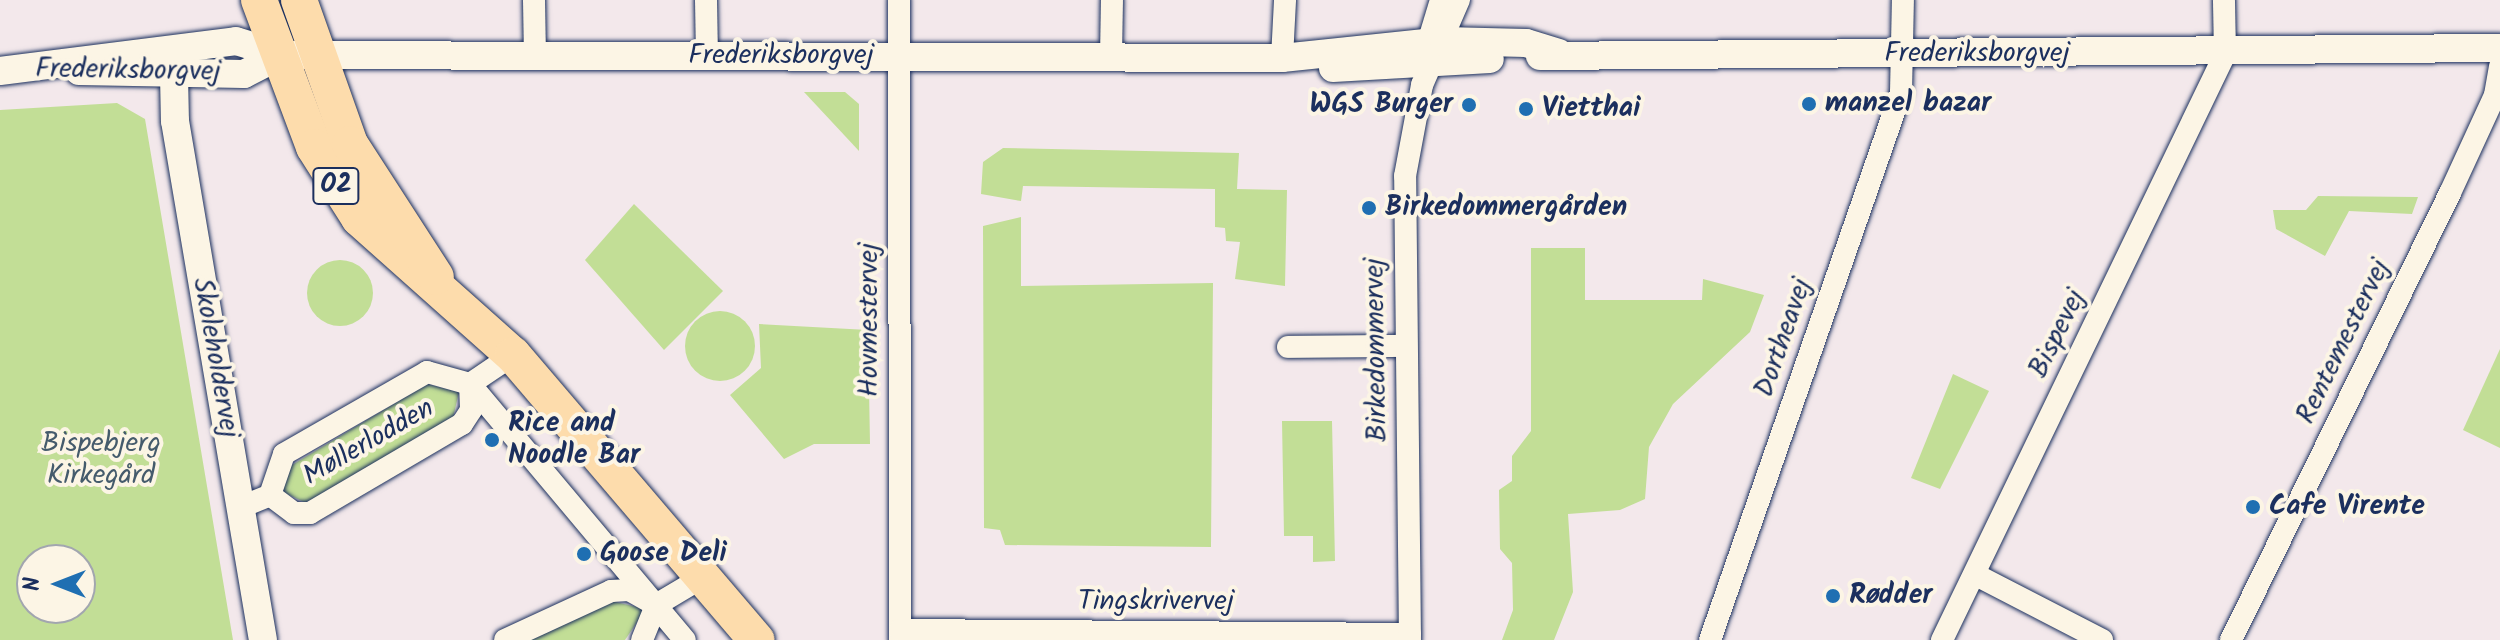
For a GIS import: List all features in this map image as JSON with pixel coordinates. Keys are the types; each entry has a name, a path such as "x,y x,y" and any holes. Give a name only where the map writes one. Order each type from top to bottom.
{"main road":[{"name":"O2","path":"259,0 300,114 343,197 387,250 439,282"},
{"name":"O2","path":"299,0 350,144 439,282 513,355 756,640"}],"street":[{"path":"534,0 535,57"},
{"path":"706,0 707,56"},
{"name":"Hovmestervej","path":"899,0 900,635"},
{"path":"1111,56 1112,0"},
{"path":"1282,58 1285,0"},
{"path":"1435,50 1441,0"},
{"path":"1435,50 1459,0"},
{"name":"Dortheavej","path":"1710,640 1901,92 1903,0"},
{"path":"2224,0 2225,54"},
{"name":"Frederiksborgvej","path":"9,70 236,41 281,55 1282,58 1313,68 1435,50 1558,53 2396,54 2500,48"},
{"name":"Birkedommervej","path":"1410,637 1405,176 1422,85 1435,50"},
{"name":"Bispevej","path":"1942,640 2225,54"},
{"name":"Frederiksborgvej","path":"2396,54 2500,66"},
{"name":"Frederiksborgvej","path":"9,70 244,74 281,55"},
{"name":"Rentemestervej","path":"2231,640 2450,193 2495,95 2500,66"},
{"name":"Skoleholdervej","path":"174,75 175,121 263,640"},
{"path":"1288,347 1406,346"},
{"path":"513,355 470,384 685,640"},
{"name":"Møllerlodden","path":"241,507 270,495 284,454 427,372 470,384 462,424 310,513 294,513 270,495"},
{"path":"1976,575 2102,640"},
{"path":"642,640 656,605 703,577"},
{"path":"505,640 611,591 629,590 656,605"},
{"name":"Tingskrivervej","path":"900,635 1410,637"}],"green space":[{"path":"804,92 845,92 859,104 859,151"},
{"name":"Bispebjerg Kirkegård","path":"117,103 145,119 233,640 0,640 0,110"},
{"path":"1003,148 1239,153 1237,189 1287,190 1285,286 1235,279 1240,242 1226,241 1225,228 1215,227 1215,189 1023,186 1021,201 981,194 983,162"},
{"path":"2318,196 2418,197 2412,214 2349,211 2325,256 2276,229 2273,210 2306,210"},
{"path":"634,204 723,291 664,350 585,260"},
{"path":"1021,217 1021,286 1213,283 1211,547 1005,545 1000,530 984,528 983,226"},
{"path":"1531,248 1585,248 1585,300 1702,300 1703,279 1764,295 1750,332 1673,404 1649,447 1645,499 1620,510 1568,514 1573,592 1554,640 1502,640 1513,610 1512,563 1500,549 1499,490 1512,481 1512,456 1531,431"},
{"path":"340,260 353,263 363,270 370,280 373,293 370,306 363,316 353,323 340,326 327,323 317,316 310,306 307,293 310,280 317,270 327,263"},
{"path":"720,311 739,317 749,327 755,346 749,365 739,375 720,381 701,375 691,365 685,346 691,327 701,317"},
{"path":"759,324 868,330 870,444 814,444 784,459 730,395 761,368"},
{"path":"2500,349 2500,448 2463,430"},
{"path":"1953,374 1989,391 1940,489 1911,478"},
{"path":"427,384 459,392 453,418 306,503 283,492 287,468"},
{"path":"1282,421 1332,421 1335,561 1313,562 1313,536 1284,536"},
{"path":"611,601 646,609 625,640 525,640"}],"place":[{"name":"manzel bazar","path":"1809,104"},
{"name":"WGS Burger","path":"1469,105"},
{"name":"Vietthai","path":"1526,109"},
{"name":"Birkedommergården","path":"1369,208"},
{"name":"Rice and Noodle Bar","path":"492,440"},
{"name":"Cafe Virente","path":"2253,507"},
{"name":"Goose Deli","path":"584,554"},
{"name":"Rødder","path":"1833,596"}]}
